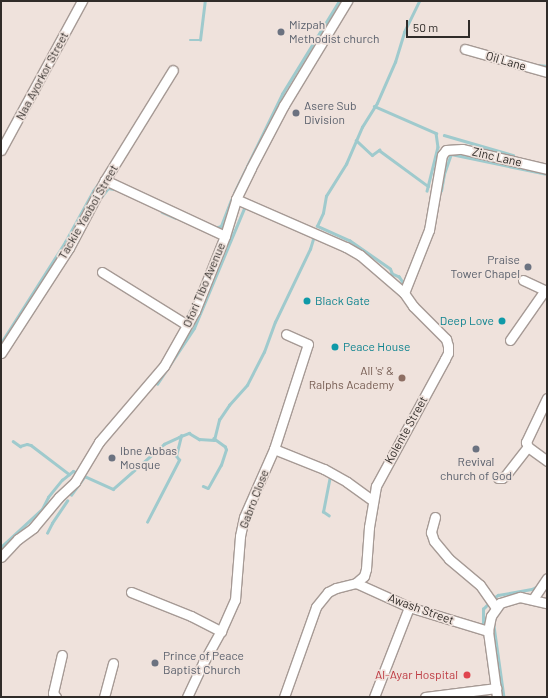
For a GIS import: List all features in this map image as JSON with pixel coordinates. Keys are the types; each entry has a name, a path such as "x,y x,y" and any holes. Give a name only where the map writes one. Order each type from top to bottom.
{"street":[{"name":"Naa Ayorkor Street","path":"1,150 82,1"},
{"name":"Ofori Tibo Avenue","path":"1,558 15,542 42,518 79,474 105,435 164,366 195,311 225,236 236,199 284,105 347,1"},
{"name":"Oil Lane","path":"465,49 547,72"},
{"name":"Tackie Yaoboi Street","path":"1,353 69,248 105,180 173,70"},
{"name":"Zinc Lane","path":"404,294 429,230 442,155 446,150 462,149 547,169"},
{"path":"105,180 225,236"},
{"name":"Kolente Street","path":"236,199 346,247 360,255 404,294 413,306 446,339 448,353 388,461 376,486 372,500 366,569 364,576 356,583"},
{"path":"102,272 187,325"},
{"path":"510,340 546,291 523,280"},
{"name":"Gabro Close","path":"187,697 202,663 221,631 235,600 240,536 244,517 274,449 308,344 286,334"},
{"path":"547,398 526,442 528,447 547,461"},
{"path":"498,478 505,476 528,447"},
{"path":"274,449 308,461 324,469 347,482 372,500"},
{"path":"435,517 430,532 434,541 449,559 480,585 496,608"},
{"path":"533,599 547,578"},
{"path":"284,697 316,607 328,592 336,588 356,583"},
{"name":"Awash Street","path":"356,583 409,607 488,631"},
{"path":"131,592 191,616 221,631"},
{"path":"425,697 496,693 488,631 491,616 500,603 520,597 547,603"},
{"path":"374,697 409,607"},
{"path":"62,655 53,693 57,697 65,697"},
{"path":"104,697 113,663"}],"waterway":[{"path":"190,40 200,40 205,1"},
{"path":"234,193 282,94 339,1"},
{"path":"405,286 399,277 392,274 390,269 350,241 317,226 323,213 326,196 346,164 362,127 377,103 395,62 404,32 419,1"},
{"path":"538,65 547,66"},
{"path":"374,106 436,133 438,147 427,191"},
{"path":"444,135 513,155"},
{"path":"356,140 372,155 379,150 428,186"},
{"path":"441,191 444,174 451,154 547,174"},
{"path":"1,343 65,242 93,191 101,180"},
{"path":"102,196 108,188 114,189"},
{"path":"215,228 221,226 231,200"},
{"path":"157,384 194,328 245,206"},
{"path":"162,212 176,218"},
{"path":"1,547 42,509 48,497 62,480 73,471 113,489 164,444 189,433 199,439 214,440 219,420 229,405 247,385 264,352 275,322 310,249 314,236"},
{"path":"188,315 194,303"},
{"path":"147,522 179,460 176,456 181,436"},
{"path":"203,486 208,488 221,465 226,450 225,447 214,439"},
{"path":"13,441 20,446 27,444 31,445 69,474"},
{"path":"329,516 323,512 330,475"},
{"path":"71,495 84,477"},
{"path":"47,533 67,501"},
{"path":"492,599 498,595 532,589 538,586"},
{"path":"483,627 483,609 489,603"},
{"path":"494,626 504,697"}],"place":[{"name":"Mizpah Methodist church","path":"281,32"},
{"name":"Asere Sub Division","path":"296,113"},
{"name":"Praise Tower Chapel","path":"528,267"},
{"name":"Black Gate","path":"307,301"},
{"name":"Deep Love","path":"502,321"},
{"name":"Peace House","path":"335,347"},
{"name":"All 's' & Ralphs Academy","path":"402,378"},
{"name":"Revival church of God","path":"476,449"},
{"name":"Ibne Abbas Mosque","path":"112,458"},
{"name":"Prince of Peace Baptist Church","path":"155,663"},
{"name":"Al-Ayar Hospital","path":"467,675"}]}
